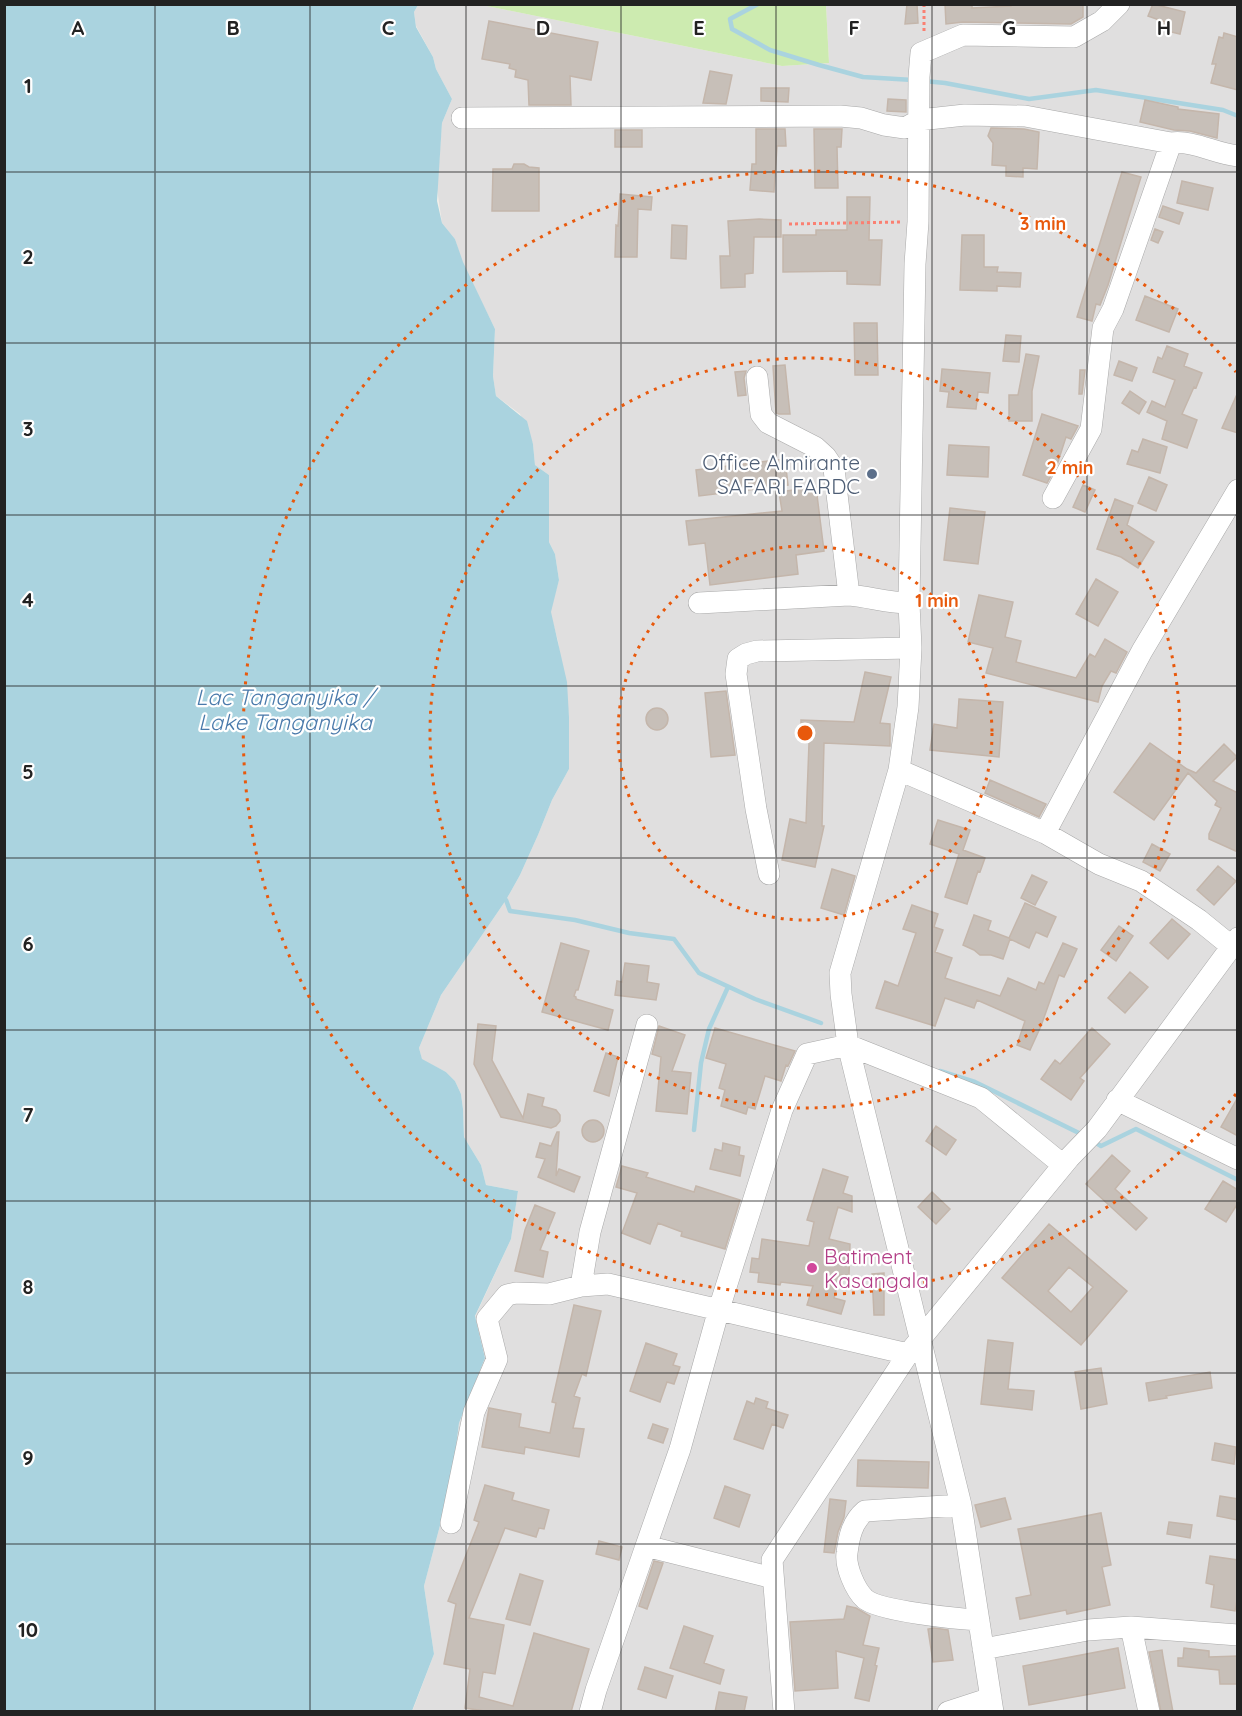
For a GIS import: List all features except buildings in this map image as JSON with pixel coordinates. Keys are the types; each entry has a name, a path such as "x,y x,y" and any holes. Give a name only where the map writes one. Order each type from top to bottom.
{"street":[{"path":"948,1712 992,1705 961,1505 915,1347 848,1045 840,974 899,770 908,707 911,648 909,603 921,53 963,35 1074,37 1102,21 1119,4"},
{"path":"462,118 840,116 861,118 905,128 919,115 1025,116 1171,143 1184,141 1226,155 1238,156"},
{"path":"1053,498 1091,429 1103,328 1113,309 1171,143"},
{"path":"757,377 761,414 768,423 815,447 834,469 849,596"},
{"path":"1045,833 1142,651 1238,490"},
{"path":"699,603 849,596 909,603"},
{"path":"770,874 756,809 736,674 738,659 757,651 911,648"},
{"path":"784,1712 772,1560 915,1347 1066,1161 1097,1130 1234,942 1141,881 1099,864 1045,833 899,770"},
{"path":"581,1286 590,1232 647,1025"},
{"path":"590,1712 680,1449 719,1309 782,1110 807,1054 848,1045 981,1098 1066,1161"},
{"path":"1117,1100 1238,1160"},
{"path":"451,1523 474,1412 497,1359 487,1319 507,1295 549,1294 581,1286 608,1284 719,1309 915,1347"},
{"path":"961,1505 865,1511 857,1518 851,1533 847,1556 858,1590 865,1599 877,1606 979,1620"},
{"path":"646,1546 773,1578"},
{"path":"983,1649 1088,1630 1131,1627 1238,1635"},
{"path":"1131,1627 1149,1712"}],"path":[{"path":"921,53 925,25 924,4"},
{"path":"789,224 918,222"}],"shaded area":[{"path":"418,5 482,5 782,66 829,63 826,5 1237,5 1237,1711 412,1712 434,1654 424,1586 452,1480 459,1423 485,1358 475,1317 511,1239 518,1191 486,1185 481,1165 464,1137 461,1094 455,1081 446,1072 422,1060 419,1048 441,995 506,900 520,875 552,800 569,769 569,717 558,641 550,612 559,580 555,554 549,542 549,475 535,465 533,444 520,414 496,396 493,376 495,329 462,262 455,239 442,223 437,189 442,123 452,99 416,26 414,12"}],"green space":[{"path":"482,5 826,5 829,63 782,66"}],"water":[{"name":"Lac Tanganyika / Lake Tanganyika","path":"5,5 418,5 414,12 416,27 452,99 442,123 437,201 442,223 455,239 463,262 495,329 493,376 496,396 527,421 535,465 549,475 549,542 555,554 559,580 551,612 567,682 569,769 552,800 520,875 506,900 441,995 419,1048 422,1059 446,1072 455,1081 461,1094 464,1137 481,1165 486,1185 518,1191 511,1239 475,1316 485,1358 459,1423 452,1480 424,1586 434,1654 412,1711 5,1712"}],"waterway":[{"path":"758,4 730,19 732,29 770,50 819,65 863,77 913,80"},
{"path":"924,81 1029,99 1096,90 1223,110 1238,116"},
{"path":"506,900 510,911 575,920 629,933 674,939 699,973 755,999 821,1023"},
{"path":"694,1130 701,1063 709,1029 728,987"},
{"path":"940,1071 975,1082 1083,1135"},
{"path":"1093,1141 1101,1146 1136,1129 1238,1180"}],"place":[{"name":"Office Almirante SAFARI FARDC","path":"872,474"},
{"name":"Batiment Kasangala","path":"812,1268"}]}
